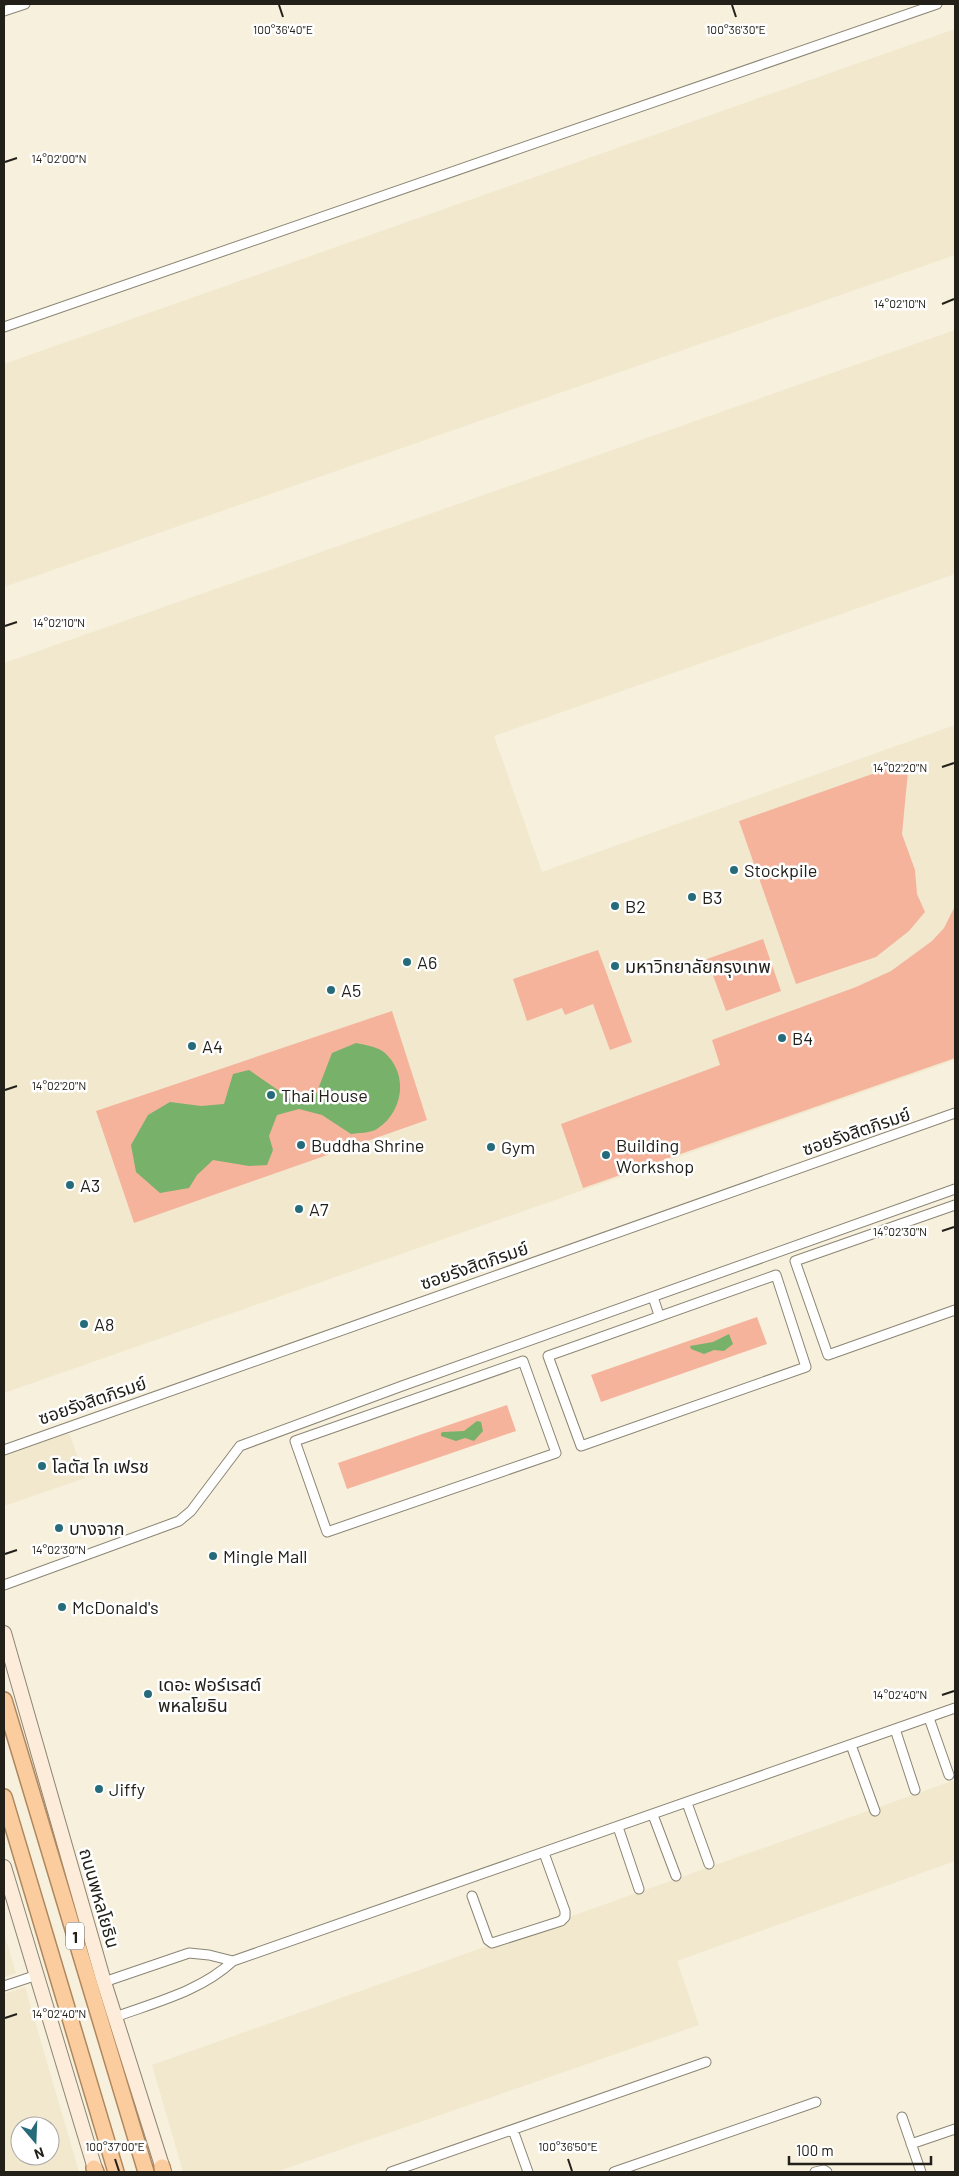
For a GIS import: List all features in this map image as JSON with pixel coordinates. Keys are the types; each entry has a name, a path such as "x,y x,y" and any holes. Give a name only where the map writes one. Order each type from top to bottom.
{"highway":[{"name":"ถนนพหลโยธิน","path":"4,1700 146,2172"},
{"name":"1","path":"4,1797 116,2172"}],"main road":[{"name":"ถนนพหลโยธิน","path":"4,1633 104,1982 163,2170"},
{"path":"4,1867 95,2171"}],"street":[{"path":"4,11 25,4"},
{"path":"4,327 937,4"},
{"name":"ซอยรังสิตภิรมย์","path":"4,1450 955,1114"},
{"path":"4,1585 179,1521 192,1512 240,1446 955,1189"},
{"path":"931,1197 936,1212"},
{"path":"955,1205 795,1261 828,1355 955,1310"},
{"path":"776,1275 806,1367 581,1446 548,1356 659,1316 776,1275"},
{"path":"653,1297 659,1316"},
{"path":"523,1361 556,1453 327,1532 294,1441 409,1400 523,1361"},
{"path":"404,1386 409,1400"},
{"path":"115,2017 200,1986 218,1975 233,1961 955,1708"},
{"path":"929,1718 949,1775"},
{"path":"895,1729 915,1790"},
{"path":"851,1745 875,1811"},
{"path":"687,1803 709,1864"},
{"path":"653,1815 676,1876"},
{"path":"618,1827 639,1889"},
{"path":"472,1896 488,1940 492,1943 561,1921 565,1917 565,1911 544,1853"},
{"path":"104,1982 189,1953 209,1955 233,1961"},
{"path":"4,1986 37,1975"},
{"path":"395,2172 706,2062"},
{"path":"614,2172 816,2102"},
{"path":"902,2117 922,2172"},
{"path":"911,2144 955,2129"},
{"path":"513,2130 528,2172"},
{"path":"815,2172 824,2170 827,2172"}],"shaded area":[{"path":"955,29 955,255 4,587 4,364"},
{"path":"955,330 955,574 494,736 542,872 955,725 955,1060 4,1393 4,663"},
{"path":"909,761 902,834 915,870 917,894 925,912 909,931 876,957 796,984 739,821"},
{"path":"955,906 955,1058 583,1188 561,1124 720,1065 712,1040 856,987 891,971 932,941 944,928"},
{"path":"763,939 781,991 726,1011 707,959"},
{"path":"598,950 632,1042 610,1050 593,1004 565,1015 562,1008 527,1021 513,979"},
{"path":"392,1011 427,1120 134,1223 96,1111"},
{"path":"356,1043 372,1046 385,1053 393,1062 398,1072 400,1093 397,1103 393,1113 377,1129 351,1134 322,1115 299,1109 277,1115 269,1136 273,1150 267,1165 249,1166 213,1160 197,1175 189,1188 160,1193 136,1172 131,1145 148,1115 170,1102 201,1106 224,1104 233,1074 249,1070 291,1099 315,1097 332,1053"},
{"path":"757,1317 767,1344 601,1402 591,1375"},
{"path":"729,1334 733,1344 724,1351 714,1350 704,1354 691,1349 690,1346 713,1342"},
{"path":"507,1405 516,1431 347,1489 338,1463"},
{"path":"477,1421 481,1422 483,1431 474,1441 465,1438 456,1441 441,1436 443,1432 464,1431"},
{"name":"โลตัส โก เฟรช","path":"69,1433 85,1478 4,1506 4,1454"},
{"path":"955,1780 955,1861 677,1961 699,2025 276,2172 183,2172 152,2065"},
{"path":"4,1933 16,1973 4,1977"},
{"path":"25,1987 79,2172 4,2172 4,1994"}],"place":[{"name":"Stockpile","path":"734,870"},
{"name":"B3","path":"692,897"},
{"name":"B2","path":"615,906"},
{"name":"A6","path":"407,962"},
{"name":"มหาวิทยาลัยกรุงเทพ","path":"615,966"},
{"name":"A5","path":"331,990"},
{"name":"B4","path":"782,1038"},
{"name":"A4","path":"192,1046"},
{"name":"Thai House","path":"271,1095"},
{"name":"Buddha Shrine","path":"301,1145"},
{"name":"Gym","path":"491,1147"},
{"name":"Building Workshop","path":"606,1155"},
{"name":"A3","path":"70,1185"},
{"name":"A7","path":"299,1209"},
{"name":"A8","path":"84,1324"},
{"name":"โลตัส โก เฟรช","path":"42,1466"},
{"name":"บางจาก","path":"59,1528"},
{"name":"Mingle Mall","path":"213,1556"},
{"name":"McDonald's","path":"62,1607"},
{"name":"เดอะ ฟอร์เรสต์ พหลโยธิน","path":"148,1694"},
{"name":"Jiffy","path":"99,1789"}]}
